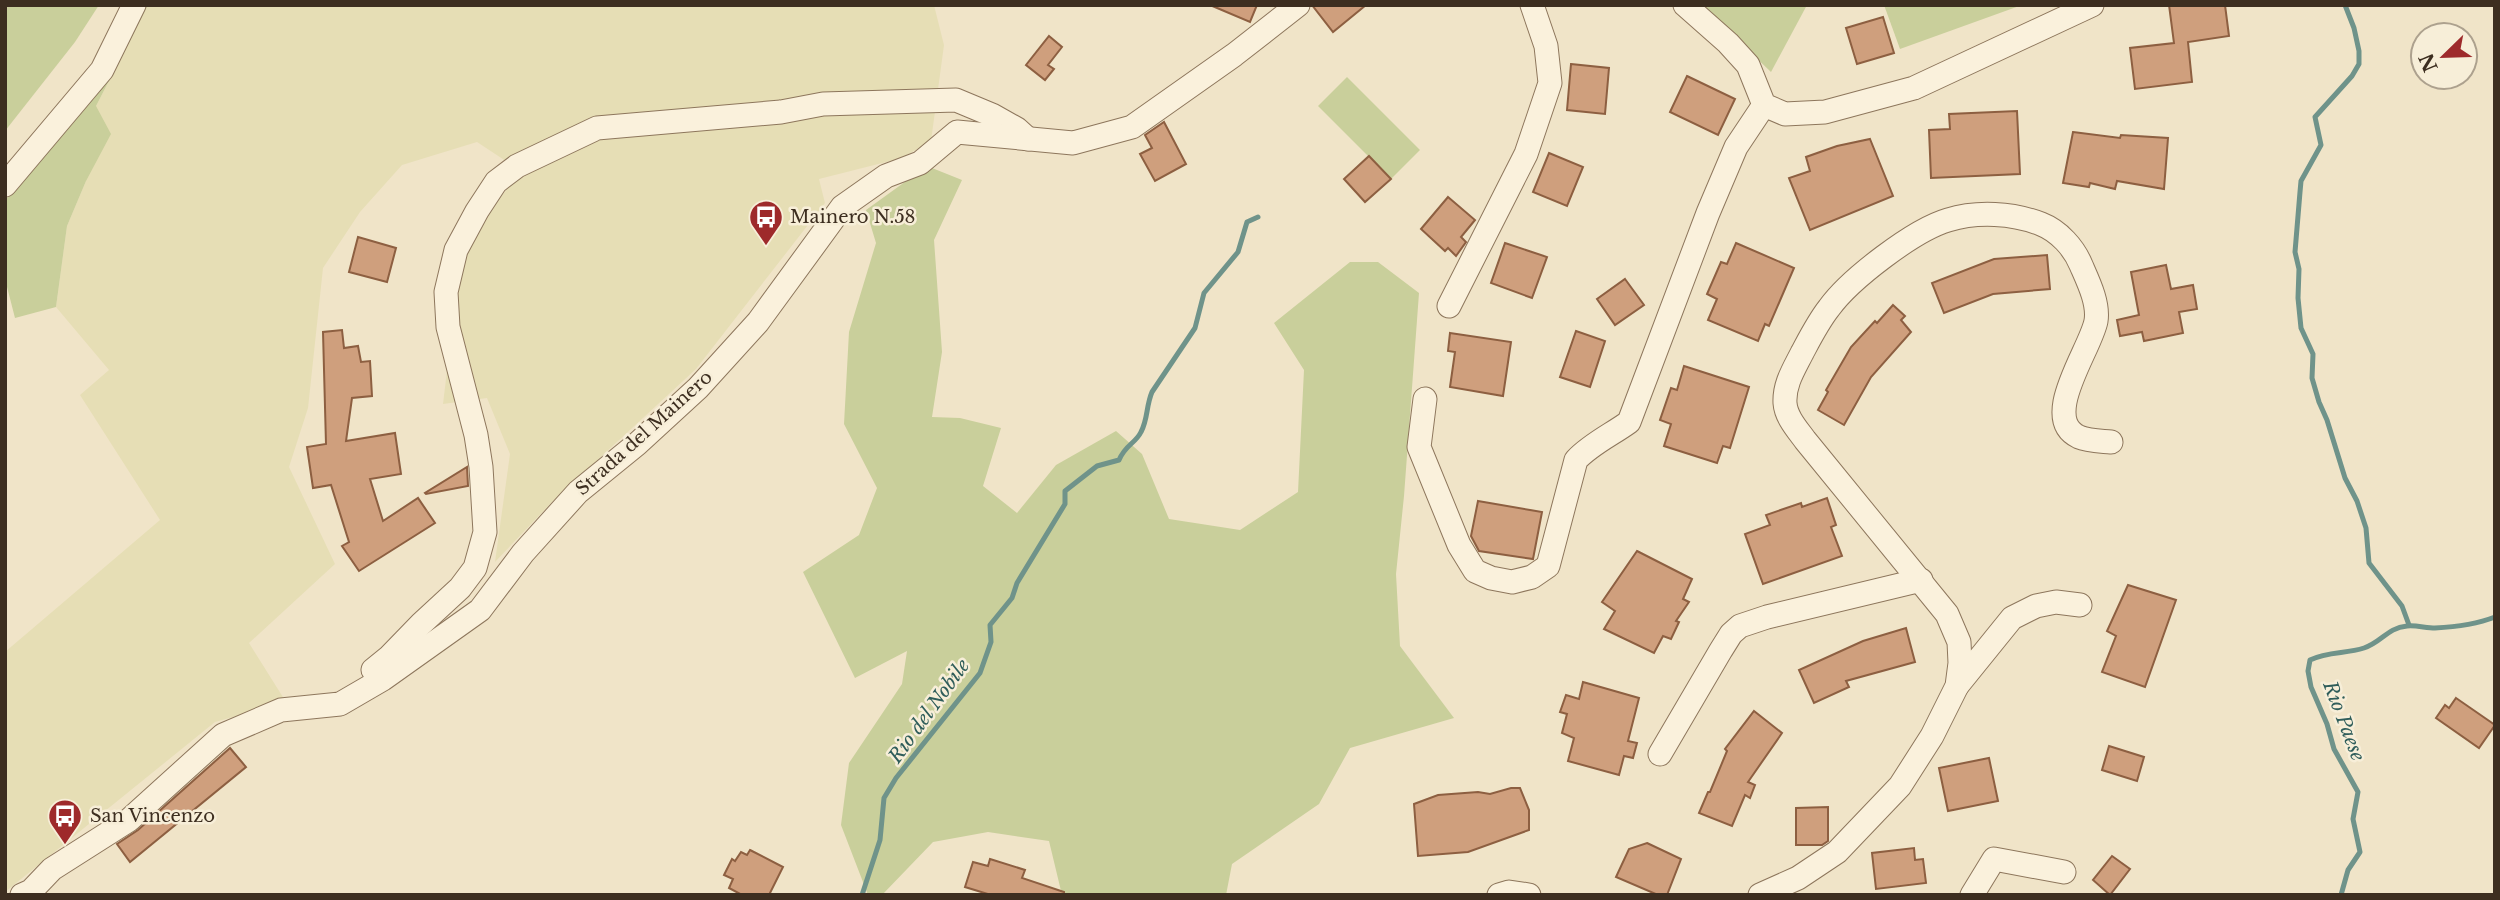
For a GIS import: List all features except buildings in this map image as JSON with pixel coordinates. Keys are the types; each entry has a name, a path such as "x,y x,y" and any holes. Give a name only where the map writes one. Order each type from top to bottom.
{"street":[{"path":"5,185 102,70 134,5"},
{"name":"Strada del Mainero","path":"30,893 51,869 129,820 223,735 281,710 340,704 383,678 480,610 523,553 578,492 638,444 698,388 758,322 842,207 886,176 920,163 957,132 1073,144 1132,127 1234,55 1298,5"},
{"path":"1449,306 1526,154 1550,83 1546,46 1532,5"},
{"path":"1685,5 1728,43 1748,65 1764,105 1785,114 1825,111 1914,88 2092,5"},
{"path":"281,710 355,683 389,657 460,588 475,568 485,532 481,467 476,435 448,327 446,292 456,250 477,211 496,182 517,166 597,128 781,112 823,104 956,100 992,114 1017,129 1029,141"},
{"path":"1426,399 1419,447 1459,545 1475,571 1491,578 1512,582 1532,577 1548,566 1576,460 1588,447 1629,422 1736,147 1764,105"},
{"path":"1957,686 1959,642 1947,614 1805,440 1792,423 1785,407 1785,389 1830,306 1870,266 1902,243 1945,220 1990,213 2042,225 2063,237 2078,258 2087,278 2096,319 2085,352 2069,385 2064,416 2069,428 2079,437 2111,442"},
{"path":"1660,754 1726,642 1740,626 1921,580"},
{"path":"1760,895 1798,878 1837,852 1900,786 1932,736 1957,686 2012,618 2036,606 2056,602 2080,605"},
{"path":"1972,895 1978,881 1994,859 2064,872"},
{"path":"1499,895 1508,892 1529,895"}],"shaded area":[{"path":"148,5 934,5 944,45 931,141 902,158 819,179 825,203 696,369 552,502 495,562 510,454 487,398 443,404 462,247 521,171 477,142 402,165 360,212 323,268 308,408 289,467 335,564 249,643 286,702 215,722 5,892 5,652 160,520 80,395 109,370 56,307 67,226 86,181 96,106"}],"green space":[{"path":"5,5 99,5 75,42 5,131"},
{"path":"143,5 148,5 96,106 111,134 86,181 67,226 56,307 15,318 5,279 5,201"},
{"path":"1701,5 1807,5 1771,72"},
{"path":"1884,5 2022,5 1900,49"},
{"path":"1347,77 1420,150 1391,179 1318,106"},
{"path":"927,166 962,180 934,240 942,352 932,417 960,418 1001,428 983,486 1017,513 1056,465 1116,431 1142,454 1169,519 1240,530 1298,492 1304,370 1274,323 1350,262 1378,262 1419,293 1396,574 1400,646 1454,718 1350,748 1319,804 1232,864 1226,895 1062,895 1049,841 988,832 933,842 882,895 868,895 841,825 849,763 902,684 907,651 855,678 803,572 859,535 877,488 844,424 849,332 876,243 866,210"}],"waterway":[{"path":"2345,5 2354,28 2359,64 2352,76 2315,117 2321,145 2301,181 2295,252 2299,269 2301,328 2313,354 2312,378 2319,402 2345,478 2357,501 2366,528 2369,563 2402,606 2409,625"},
{"name":"Rio del Nobile","path":"862,895 880,840 884,798 896,778 980,673 991,642 990,625 1012,598 1017,583 1065,504 1065,491 1097,466 1119,460 1139,436 1152,392 1195,328 1204,293 1238,252 1247,222 1258,217"},
{"name":"Rio Paese","path":"2341,895 2348,870 2360,852 2353,819 2358,792 2334,749 2327,724 2311,687 2308,671 2310,660 2364,648 2400,627 2450,627 2495,617"}],"place":[{"name":"Mainero N.58","path":"766,247"},
{"name":"San Vincenzo","path":"65,846"}]}
